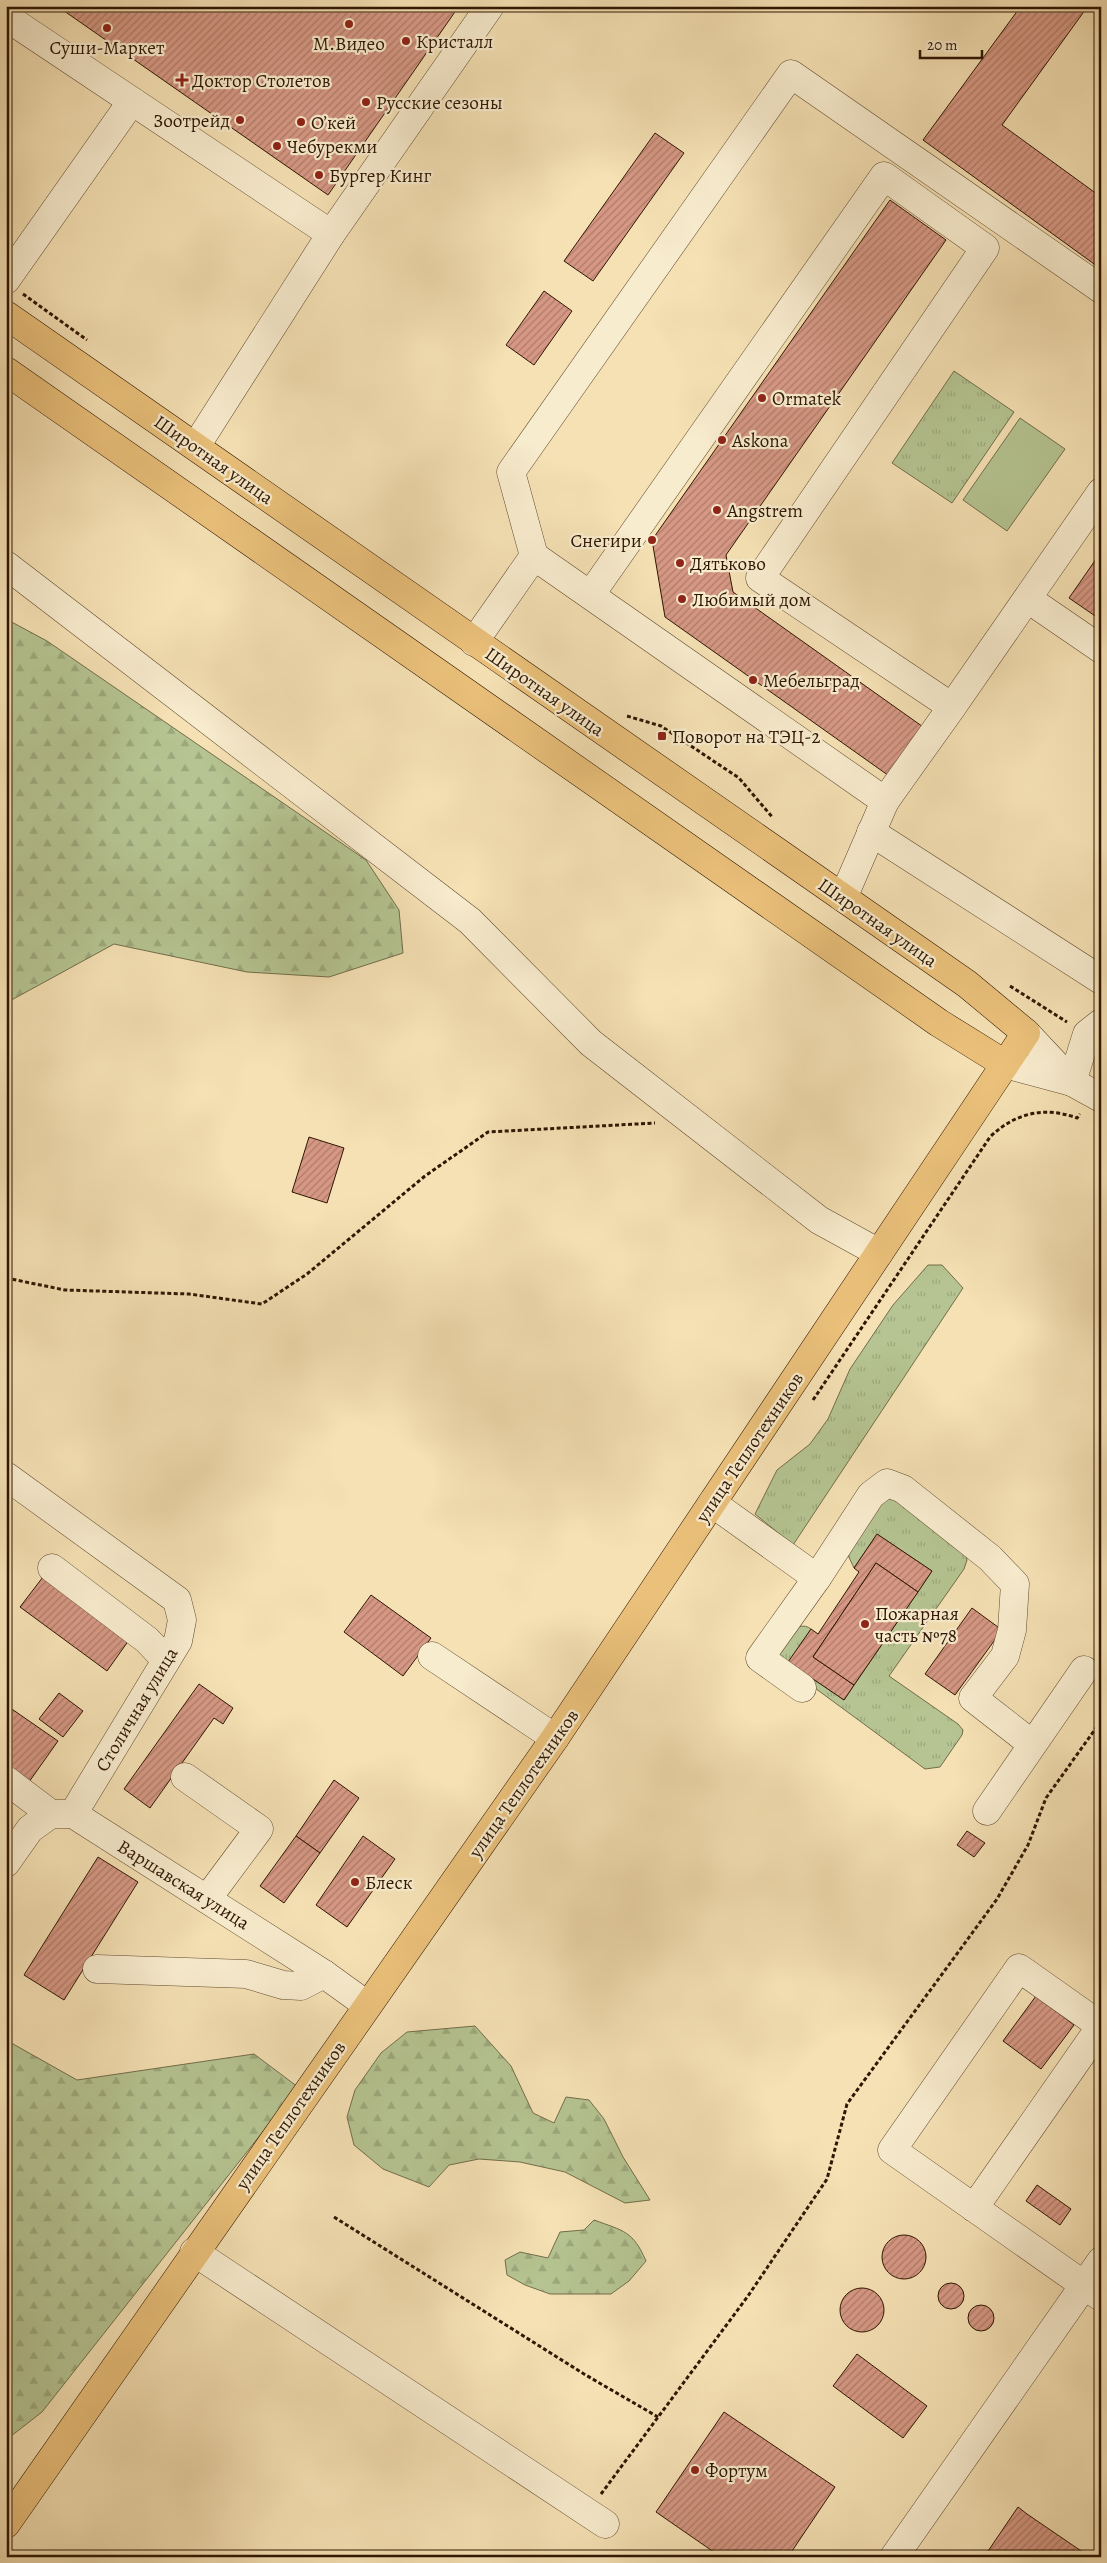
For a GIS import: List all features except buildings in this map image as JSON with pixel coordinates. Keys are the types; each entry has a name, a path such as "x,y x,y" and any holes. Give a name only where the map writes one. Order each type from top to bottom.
{"main road":[{"name":"Широтная улица","path":"6,315 967,984 1026,1033"},
{"path":"6,371 939,1022 1005,1064"},
{"name":"улица Теплотехников","path":"6,2524 194,2252 555,1738 1026,1033"}],"street":[{"path":"196,446 331,234 490,6"},
{"path":"6,17 331,234"},
{"path":"885,800 534,556 511,472 791,74 1101,289"},
{"path":"6,280 132,101"},
{"path":"591,594 884,176 984,248 760,578 952,707"},
{"path":"843,898 885,800 1028,599 1101,492"},
{"path":"474,642 534,556"},
{"path":"6,565 470,921 591,1043 693,1120 819,1220 879,1252"},
{"path":"1028,599 1101,649"},
{"path":"871,832 1101,980"},
{"path":"1005,1064 1089,1091 1094,1029"},
{"name":"Широтная улица","path":"1026,1033 1089,1091"},
{"name":"Столичная улица","path":"6,1476 177,1600 182,1620 178,1641 62,1814"},
{"path":"802,1688 760,1658 817,1578 871,1494 887,1483 903,1489 990,1558 1016,1584 1012,1630 1005,1656 973,1698 1032,1744"},
{"path":"712,1503 817,1578"},
{"path":"52,1568 146,1640 166,1660"},
{"path":"432,1656 555,1738"},
{"path":"987,1811 1084,1670"},
{"path":"185,1777 259,1829 207,1899"},
{"name":"Варшавская улица","path":"6,1780 207,1899 324,1974 367,2005"},
{"path":"6,1863 30,1829 62,1814"},
{"path":"974,2208 1101,2026 1018,1968 892,2150 974,2208 1092,2291"},
{"path":"97,1969 246,1974 283,1985 301,1986 324,1974"},
{"path":"194,2252 596,2518"},
{"path":"894,2557 1092,2291 1101,2261"}],"path":[{"path":"624,715 661,726 739,778 776,822"},
{"path":"1004,983 1094,1029"},
{"path":"808,1407 990,1137 1000,1127 1026,1114 1052,1112 1077,1118 1089,1091"},
{"path":"6,1278 65,1290 189,1294 262,1304 307,1274 425,1176 488,1132 693,1120"},
{"path":"596,2518 658,2417 748,2296 827,2179 847,2104 997,1899 1028,1845 1046,1798 1101,1721"},
{"path":"334,2217 584,2374 658,2417"}],"green space":[{"path":"954,371 1014,412 952,503 892,463"},
{"path":"1020,418 1065,449 1007,531 963,500"},
{"path":"6,619 47,641 366,860 399,910 403,953 329,977 247,972 114,944 6,1003"},
{"path":"928,1265 942,1265 963,1288 793,1545 755,1514 777,1470 810,1444 828,1419 850,1369 893,1305"},
{"path":"889,1496 965,1552 967,1560 964,1569 889,1676 958,1724 963,1730 962,1735 940,1767 925,1769 785,1666 779,1656 782,1643 789,1633 800,1626 806,1626 811,1629 789,1662 844,1700 932,1571 877,1534 854,1568 847,1553 881,1500"},
{"path":"475,2026 511,2066 533,2113 554,2123 566,2097 589,2100 604,2119 623,2157 650,2200 625,2203 565,2172 520,2162 479,2159 449,2165 429,2187 383,2169 354,2145 347,2117 355,2090 381,2053 407,2032"},
{"path":"6,2040 77,2080 254,2054 298,2087 42,2412 6,2440 6,2272 11,2271 6,2237"},
{"path":"594,2220 626,2233 637,2243 646,2261 629,2281 611,2294 550,2294 525,2285 507,2275 505,2260 520,2252 548,2258 560,2232 584,2230"}],"place":[{"name":"М.Видео","path":"349,24"},
{"name":"Суши-Маркет","path":"107,28"},
{"name":"Кристалл","path":"406,41"},
{"name":"Доктор Столетов","path":"182,80"},
{"name":"Русские сезоны","path":"366,102"},
{"name":"Зоотрейд","path":"240,120"},
{"name":"О’кей","path":"301,122"},
{"name":"Чебурекми","path":"277,146"},
{"name":"Бургер Кинг","path":"319,175"},
{"name":"Ormatek","path":"762,398"},
{"name":"Askona","path":"722,440"},
{"name":"Angstrem","path":"717,510"},
{"name":"Снегири","path":"652,540"},
{"name":"Дятьково","path":"680,563"},
{"name":"Любимый дом","path":"682,599"},
{"name":"Мебельград","path":"753,680"},
{"name":"Поворот на ТЭЦ-2","path":"662,736"},
{"name":"Пожарная часть №78","path":"865,1624"},
{"name":"Блеск","path":"355,1882"},
{"name":"Фортум","path":"695,2470"}]}
